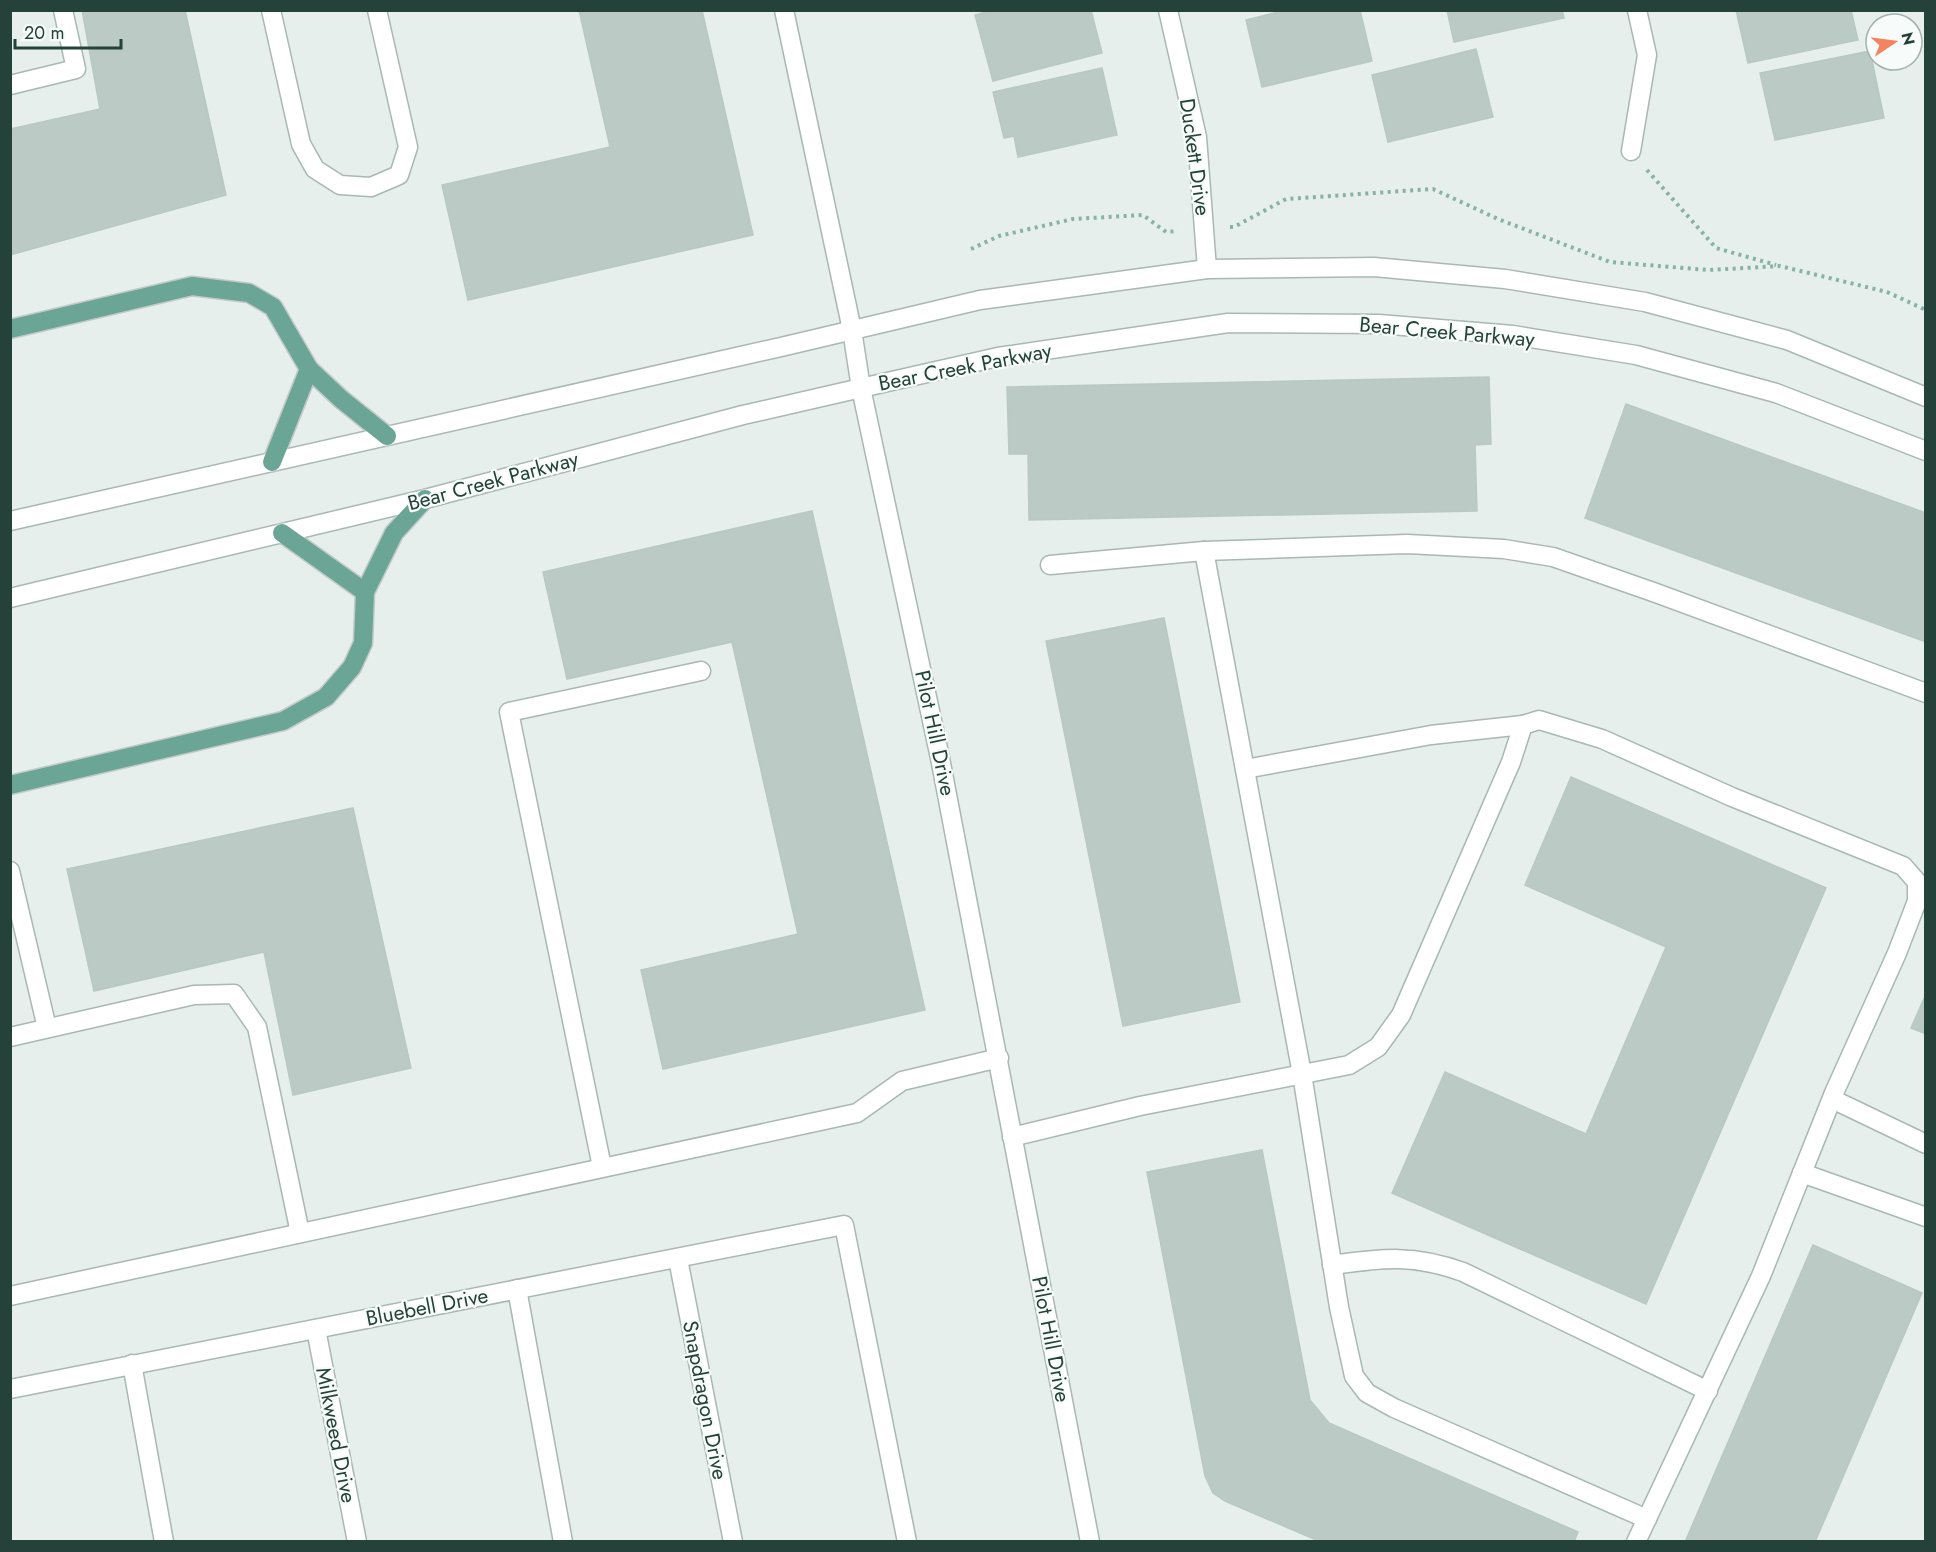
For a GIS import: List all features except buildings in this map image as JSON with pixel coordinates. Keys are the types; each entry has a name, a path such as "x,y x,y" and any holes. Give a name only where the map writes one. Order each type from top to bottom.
{"main road":[{"path":"10,329 192,286 249,293 273,307 309,369 387,436"},
{"path":"272,462 309,369"},
{"path":"10,785 283,721 326,697 352,668 363,642 365,592 394,533 425,499"},
{"path":"282,533 365,592"}],"street":[{"path":"10,85 76,69 63,10"},
{"path":"271,10 301,144 315,169 340,185 371,187 399,175 408,147 377,10"},
{"name":"Pilot Hill Drive","path":"784,10 940,758 1090,1542"},
{"name":"Duckett Drive","path":"1168,10 1197,137 1207,269"},
{"path":"1631,151 1647,55 1637,10"},
{"path":"10,520 980,300 1207,269 1374,267 1505,279 1645,302 1787,340 1926,397"},
{"name":"Bear Creek Parkway","path":"10,598 425,499 743,415 998,357 1228,323 1379,324 1514,335 1636,355 1776,393 1926,451"},
{"path":"1050,565 1204,551 1407,544 1504,549 1553,557 1926,693"},
{"path":"1204,551 1302,1074 1339,1307 1354,1376 1367,1393 1394,1408 1647,1519"},
{"path":"602,1167 508,712 701,671"},
{"path":"1245,769 1431,735 1523,725 1539,720 1602,739 1732,797 1903,866 1917,882 1917,901"},
{"path":"1012,1137 1140,1106 1349,1065 1378,1047 1401,1015 1511,762 1523,725"},
{"path":"10,871 47,1028"},
{"path":"1636,1542 1761,1276 1833,1096 1926,883"},
{"path":"10,1037 194,995 234,994 257,1027 300,1233"},
{"path":"10,1296 857,1113 902,1081 999,1058"},
{"path":"1833,1096 1926,1144"},
{"path":"1802,1173 1926,1217"},
{"name":"Bluebell Drive","path":"10,1389 844,1226 907,1542"},
{"path":"1332,1265 1393,1258 1441,1264 1463,1272 1708,1391"},
{"name":"Snapdragon Drive","path":"678,1259 733,1542"},
{"path":"517,1289 563,1542"},
{"name":"Milkweed Drive","path":"316,1329 357,1542"},
{"path":"132,1364 164,1542"}],"path":[{"path":"1631,151 1716,248 1887,292 1926,310"},
{"path":"971,249 999,236 1073,219 1143,215 1166,232 1234,227 1287,199 1433,189 1498,219 1610,262 1708,270 1780,266"}]}
